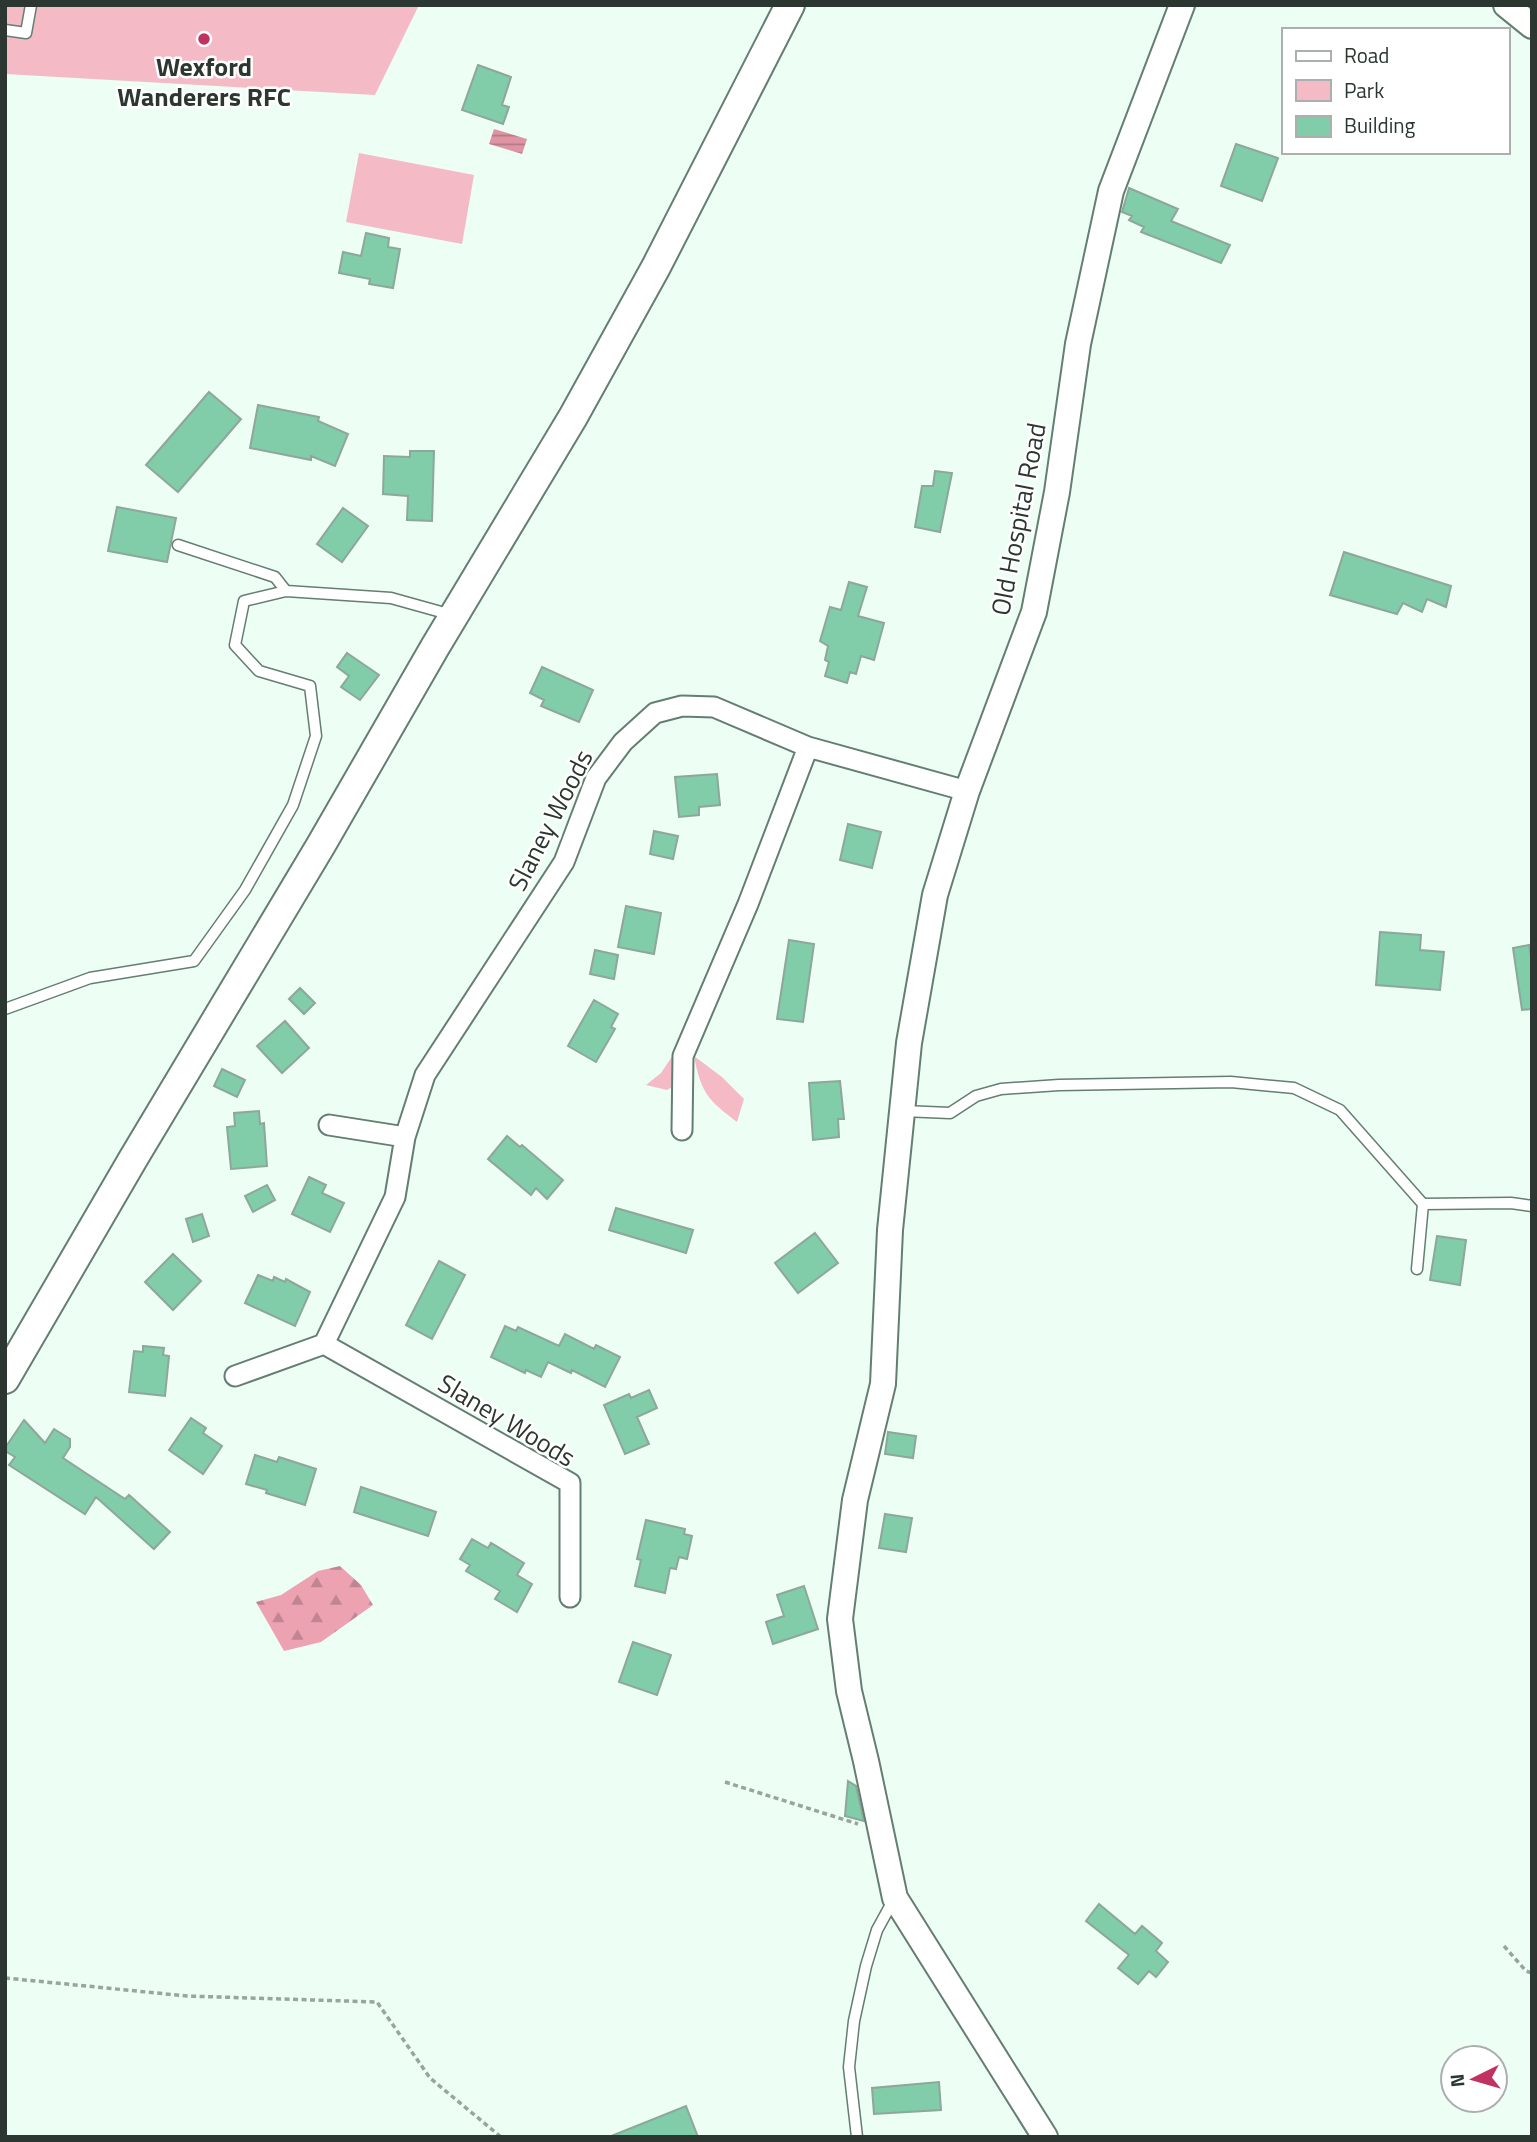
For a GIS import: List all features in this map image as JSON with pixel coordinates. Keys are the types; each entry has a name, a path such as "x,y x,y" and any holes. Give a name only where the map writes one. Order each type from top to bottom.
{"main road":[{"path":"5,1379 573,417 656,267 790,5"}],"street":[{"name":"Old Hospital Road","path":"1045,2137 895,1898 849,1691 840,1619 855,1500 883,1384 890,1230 909,1043 935,895 967,791 1034,612 1057,492 1078,344 1111,191 1182,5"},
{"path":"1506,5 1532,26"},
{"name":"Slaney Woods","path":"570,1597 570,1483 324,1344 395,1197 405,1137 425,1075 564,862 596,778 622,742 655,713 682,706 714,707 808,747 967,791"},
{"path":"682,1130 683,1056 748,904 808,747"},
{"path":"330,1125 405,1137"},
{"path":"236,1376 324,1344"}],"lane":[{"path":"5,30 26,33 31,5"},
{"path":"178,545 275,577 286,591"},
{"path":"5,1009 90,978 194,961 245,890 293,805 316,736 310,686 259,671 235,645 244,601 286,591 391,598 454,615"},
{"path":"903,1111 950,1113 976,1097 1001,1089 1059,1085 1231,1082 1294,1088 1340,1110 1423,1204 1417,1269"},
{"path":"1423,1204 1511,1203 1532,1206"},
{"path":"857,2137 849,2067 855,2021 866,1966 877,1930 895,1898"}],"path":[{"path":"725,1782 880,1830"},
{"path":"1504,1946 1526,1971 1532,1973"},
{"path":"5,1978 187,1996 377,2002 430,2078 501,2137"}],"green space":[{"name":"Wexford Wanderers RFC","path":"5,5 419,5 375,95 5,74"},
{"path":"359,153 474,175 462,244 346,222"},
{"path":"675,1052 674,1086 667,1090 646,1085 661,1073"},
{"path":"694,1056 722,1077 744,1099 737,1122 707,1095"},
{"path":"340,1566 361,1585 373,1605 321,1642 284,1651 256,1602 281,1595 318,1571"}],"shaded area":[{"path":"494,129 527,139 522,154 489,144"}],"building":[{"path":"478,65 511,77 502,105 509,107 503,124 462,110"},
{"path":"1236,144 1278,158 1262,201 1221,186"},
{"path":"1129,188 1178,209 1171,221 1230,245 1221,263 1141,232 1144,227 1129,220 1132,216 1122,212"},
{"path":"366,233 389,238 388,247 400,249 393,288 369,284 370,279 339,273 343,252 361,256"},
{"path":"209,392 241,419 178,492 146,465"},
{"path":"258,405 319,417 318,421 348,434 335,466 311,456 311,460 250,448"},
{"path":"410,451 434,451 432,521 407,520 408,496 383,494 384,456 410,457"},
{"path":"935,471 952,473 940,532 915,527 922,486 933,486"},
{"path":"117,507 176,518 167,562 108,551"},
{"path":"343,508 368,526 342,562 317,544"},
{"path":"1344,552 1451,586 1446,607 1427,599 1422,612 1403,603 1397,614 1330,595"},
{"path":"849,582 867,587 858,616 884,623 874,660 861,656 856,674 850,672 847,683 825,676 829,662 825,660 828,646 820,641 830,607 841,610"},
{"path":"347,653 379,675 360,700 341,687 349,676 337,667"},
{"path":"542,667 593,690 579,722 541,706 544,700 530,693"},
{"path":"717,774 720,805 699,807 699,815 679,817 675,777"},
{"path":"848,824 881,832 872,868 840,860"},
{"path":"654,831 678,836 673,859 650,854"},
{"path":"626,906 661,913 654,954 618,947"},
{"path":"1380,932 1421,935 1420,950 1444,952 1440,990 1376,985"},
{"path":"789,940 814,944 803,1022 777,1019"},
{"path":"1529,945 1532,963 1532,1009 1522,1010 1513,948"},
{"path":"595,950 618,955 614,979 590,974"},
{"path":"300,988 315,1003 304,1014 289,999"},
{"path":"594,1000 618,1014 611,1027 615,1029 596,1062 568,1046"},
{"path":"285,1021 309,1048 282,1073 257,1046"},
{"path":"222,1069 245,1080 237,1097 214,1086"},
{"path":"840,1081 844,1119 838,1119 839,1137 813,1140 809,1083"},
{"path":"259,1111 260,1124 264,1123 267,1166 231,1169 227,1127 235,1126 234,1113"},
{"path":"507,1136 520,1147 522,1145 563,1180 547,1199 536,1188 531,1195 488,1159"},
{"path":"309,1177 326,1185 322,1193 344,1203 330,1232 292,1214"},
{"path":"267,1185 275,1200 253,1212 245,1196"},
{"path":"616,1208 693,1230 686,1253 609,1230"},
{"path":"202,1214 209,1236 193,1242 186,1219"},
{"path":"815,1233 838,1263 798,1293 775,1263"},
{"path":"1437,1236 1466,1240 1460,1285 1430,1280"},
{"path":"173,1254 201,1281 173,1310 145,1282"},
{"path":"439,1261 465,1275 432,1339 406,1325"},
{"path":"258,1275 273,1281 274,1277 285,1282 286,1279 310,1292 295,1326 245,1303"},
{"path":"505,1326 516,1331 518,1327 559,1346 565,1334 594,1349 596,1345 620,1357 605,1387 572,1370 571,1373 548,1362 541,1377 526,1370 525,1373 491,1357"},
{"path":"143,1346 164,1348 163,1355 169,1356 165,1396 129,1392 134,1351 143,1352"},
{"path":"649,1390 657,1408 637,1417 649,1444 625,1454 604,1405 629,1394 631,1398"},
{"path":"191,1418 206,1428 203,1433 222,1446 203,1474 169,1450"},
{"path":"24,1420 45,1443 54,1429 70,1439 70,1447 63,1458 125,1499 129,1495 170,1532 154,1549 96,1497 85,1514 9,1465 15,1457 5,1451 5,1448"},
{"path":"888,1432 916,1436 913,1458 885,1454"},
{"path":"255,1455 277,1462 279,1457 316,1469 305,1505 246,1484"},
{"path":"361,1487 436,1512 428,1536 354,1512"},
{"path":"885,1514 912,1518 906,1552 879,1548"},
{"path":"646,1520 685,1529 684,1534 692,1536 687,1559 679,1557 676,1569 670,1568 665,1593 635,1586 641,1560 637,1559"},
{"path":"472,1539 488,1548 491,1543 524,1563 517,1575 532,1584 517,1612 495,1599 500,1591 466,1571 470,1565 460,1559"},
{"path":"804,1586 818,1629 773,1644 766,1622 784,1616 777,1595"},
{"path":"633,1642 671,1655 657,1695 619,1682"},
{"path":"848,1781 856,1786 864,1821 845,1816"},
{"path":"1099,1904 1135,1934 1142,1926 1162,1943 1156,1951 1168,1962 1156,1977 1149,1971 1138,1984 1118,1968 1129,1955 1086,1921"},
{"path":"939,2082 941,2110 874,2114 872,2088"},
{"path":"686,2106 698,2137 611,2136"}],"place":[{"name":"Wexford Wanderers RFC","path":"204,39"}]}
